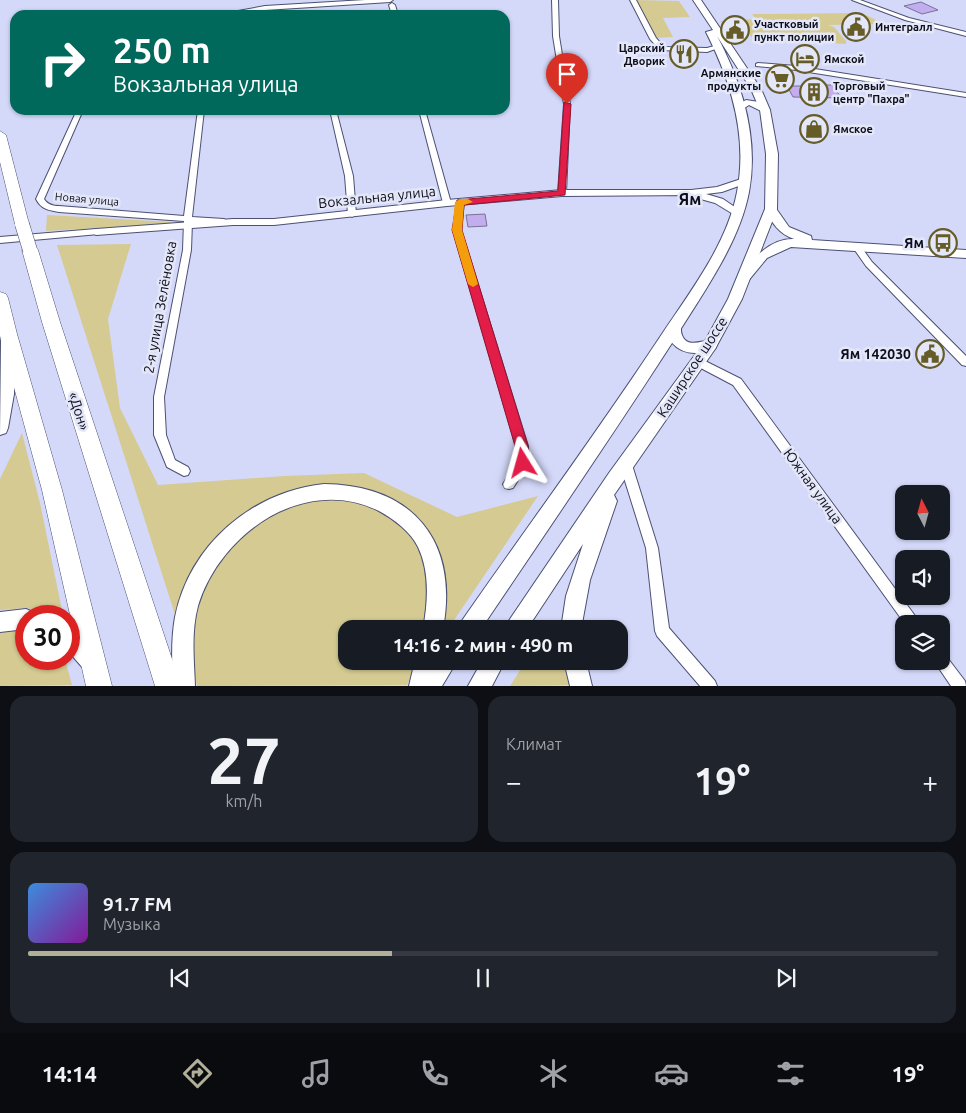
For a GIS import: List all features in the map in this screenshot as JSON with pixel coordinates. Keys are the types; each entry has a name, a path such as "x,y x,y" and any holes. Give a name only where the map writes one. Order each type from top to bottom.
{"highway":[{"name":"«Дон»","path":"0,134 22,224 66,370 168,686"},
{"path":"0,298 8,334 52,490 96,674"}],"main road":[{"path":"474,620 675,327 726,242 738,214 747,157 740,107 737,94 718,47 692,0"},
{"name":"Каширское шоссе","path":"521,620 620,472 710,345 744,279 771,208 772,154 765,110 756,89 698,0"},
{"path":"740,107 744,104 753,103 765,110"},
{"path":"771,208 779,226 788,232 802,238 835,244"},
{"path":"744,279 763,255 780,246 798,242 966,254"},
{"path":"675,327 676,337 684,346 698,349 710,345"},
{"path":"0,428 6,394 8,334"},
{"path":"572,620 573,606 581,576 620,472"},
{"path":"184,686 182,646 184,624 194,593 208,563 225,542 247,521 273,505 304,495 334,491 366,496 395,509 417,529 428,548 435,576 436,620"},
{"path":"0,622 15,620"},
{"path":"80,652 96,674"},
{"path":"420,686 424,670"},
{"path":"429,686 440,670"},
{"path":"479,686 489,670"},
{"path":"577,670 581,686"}],"street":[{"path":"555,0 556,36 567,104 562,193"},
{"path":"633,0 653,39 662,49 707,50 718,47"},
{"path":"855,0 965,38"},
{"path":"252,10 391,3"},
{"path":"758,65 796,68 966,95"},
{"name":"Новая улица","path":"78,115 40,199 46,207 188,222"},
{"name":"2-я улица Зелёновка","path":"184,471 171,463 160,435 159,397 187,250 188,222 200,115"},
{"path":"334,115 349,176 352,214"},
{"path":"423,115 447,203"},
{"name":"Вокзальная улица","path":"96,232 188,222 274,222 447,203 562,193 691,193 718,190 744,181"},
{"name":"Вокзальная улица","path":"691,193 719,201 738,214"},
{"path":"460,202 457,230 522,446 523,463 509,484"},
{"path":"0,235 96,232"},
{"path":"0,240 96,232"},
{"path":"856,246 869,264 966,362"},
{"name":"Южная улица","path":"699,362 737,382 907,615"},
{"path":"620,472 652,548 662,631 710,686"},
{"path":"948,670 960,686"}],"shaded area":[{"path":"635,0 679,1 690,17 663,18 673,37 655,38"},
{"path":"862,13 884,24 828,25 834,27 846,41 846,44 752,38 742,24 723,23 720,21 756,19 752,14"},
{"path":"47,215 171,222 171,224 46,231"},
{"path":"131,244 108,319 120,408 158,485 284,476 364,473 457,517 538,496 454,620 442,620 441,586 404,508 378,493 347,485 328,485 280,495 258,506 177,621 57,245"},
{"path":"22,433 40,503 61,605 15,605 15,609 0,610 0,479"},
{"path":"333,495 383,508 419,540 429,575 427,620 338,620 338,670 414,670 407,685 197,686 191,653 191,630 200,594 232,541 279,507"},
{"path":"15,625 15,670 68,670 72,685 0,686 0,626"},
{"path":"520,670 569,670 572,685 510,686"}],"building":[{"path":"921,2 938,10 922,14 904,6"},
{"name":"Ямской","path":"795,53 812,54 815,67 797,63"},
{"name":"Торговый центр \"Пахра\"","path":"833,85 841,98 793,97 787,86"},
{"path":"485,214 487,226 468,227 466,215"}],"slow traffic":[{"path":"468,202 460,202 457,230 473,284"}],"place":[{"name":"Интегралл","path":"856,27"},
{"name":"Участковый пункт полиции","path":"735,30"},
{"name":"Царский Дворик","path":"684,54"},
{"name":"Ямской","path":"805,59"},
{"name":"Армянские продукты","path":"780,79"},
{"name":"Торговый центр \"Пахра\"","path":"814,92"},
{"name":"Ямское","path":"814,129"},
{"name":"Ям","path":"943,243"},
{"name":"Ям 142030","path":"930,354"}],"district":[{"name":"Ям","path":"690,199"}],"route":[{"path":"523,463 522,446 457,230 460,202 562,193 567,104"}]}
